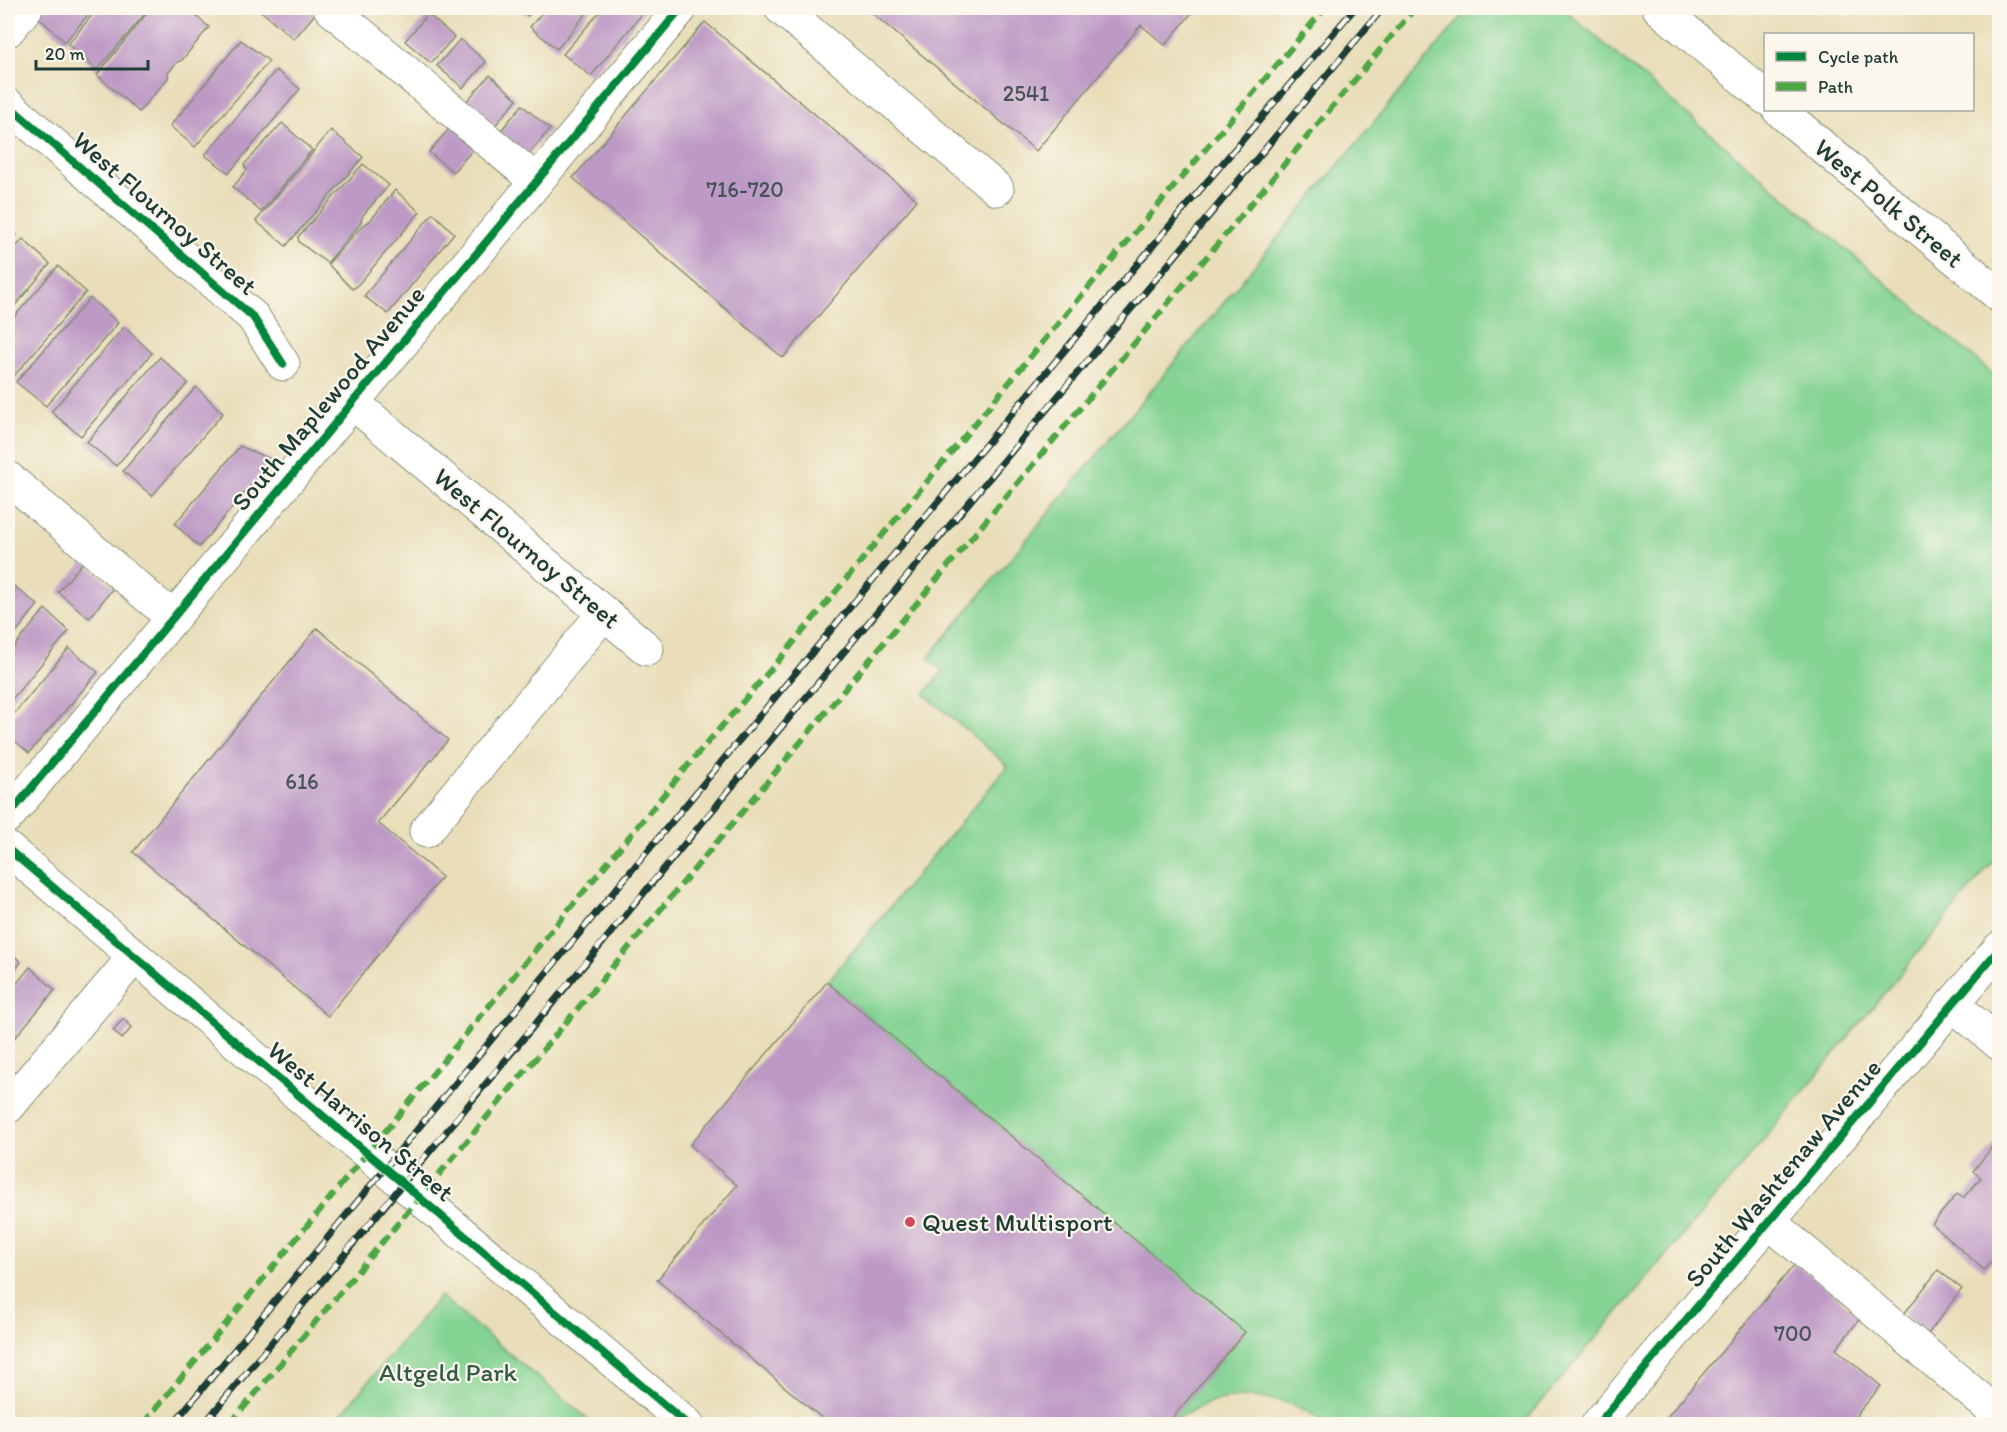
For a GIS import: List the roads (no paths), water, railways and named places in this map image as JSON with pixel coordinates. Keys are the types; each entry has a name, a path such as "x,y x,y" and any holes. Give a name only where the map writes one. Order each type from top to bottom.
{"street":[{"path":"8,30 26,8"},
{"path":"330,8 536,181"},
{"name":"South Maplewood Avenue","path":"8,816 681,8"},
{"path":"781,8 998,189"},
{"path":"1659,8 1764,96"},
{"name":"West Flournoy Street","path":"8,105 253,317 283,364"},
{"name":"West Polk Street","path":"1780,111 2000,296"},
{"name":"West Flournoy Street","path":"352,402 646,649"},
{"path":"8,478 172,617"},
{"path":"426,831 604,613"},
{"name":"West Harrison Street","path":"8,849 687,1425"},
{"name":"South Washtenaw Avenue","path":"1598,1425 2000,948"},
{"path":"8,1107 134,957"},
{"path":"1952,1004 2000,1044"},
{"path":"1769,1222 2000,1416"}],"railway":[{"path":"173,1424 909,537 1355,8"},
{"path":"204,1424 792,714 1383,8"}],"place":[{"name":"Quest Multisport","path":"910,1222"}],"park label":[{"name":"Altgeld Park","path":"448,1372"}]}
